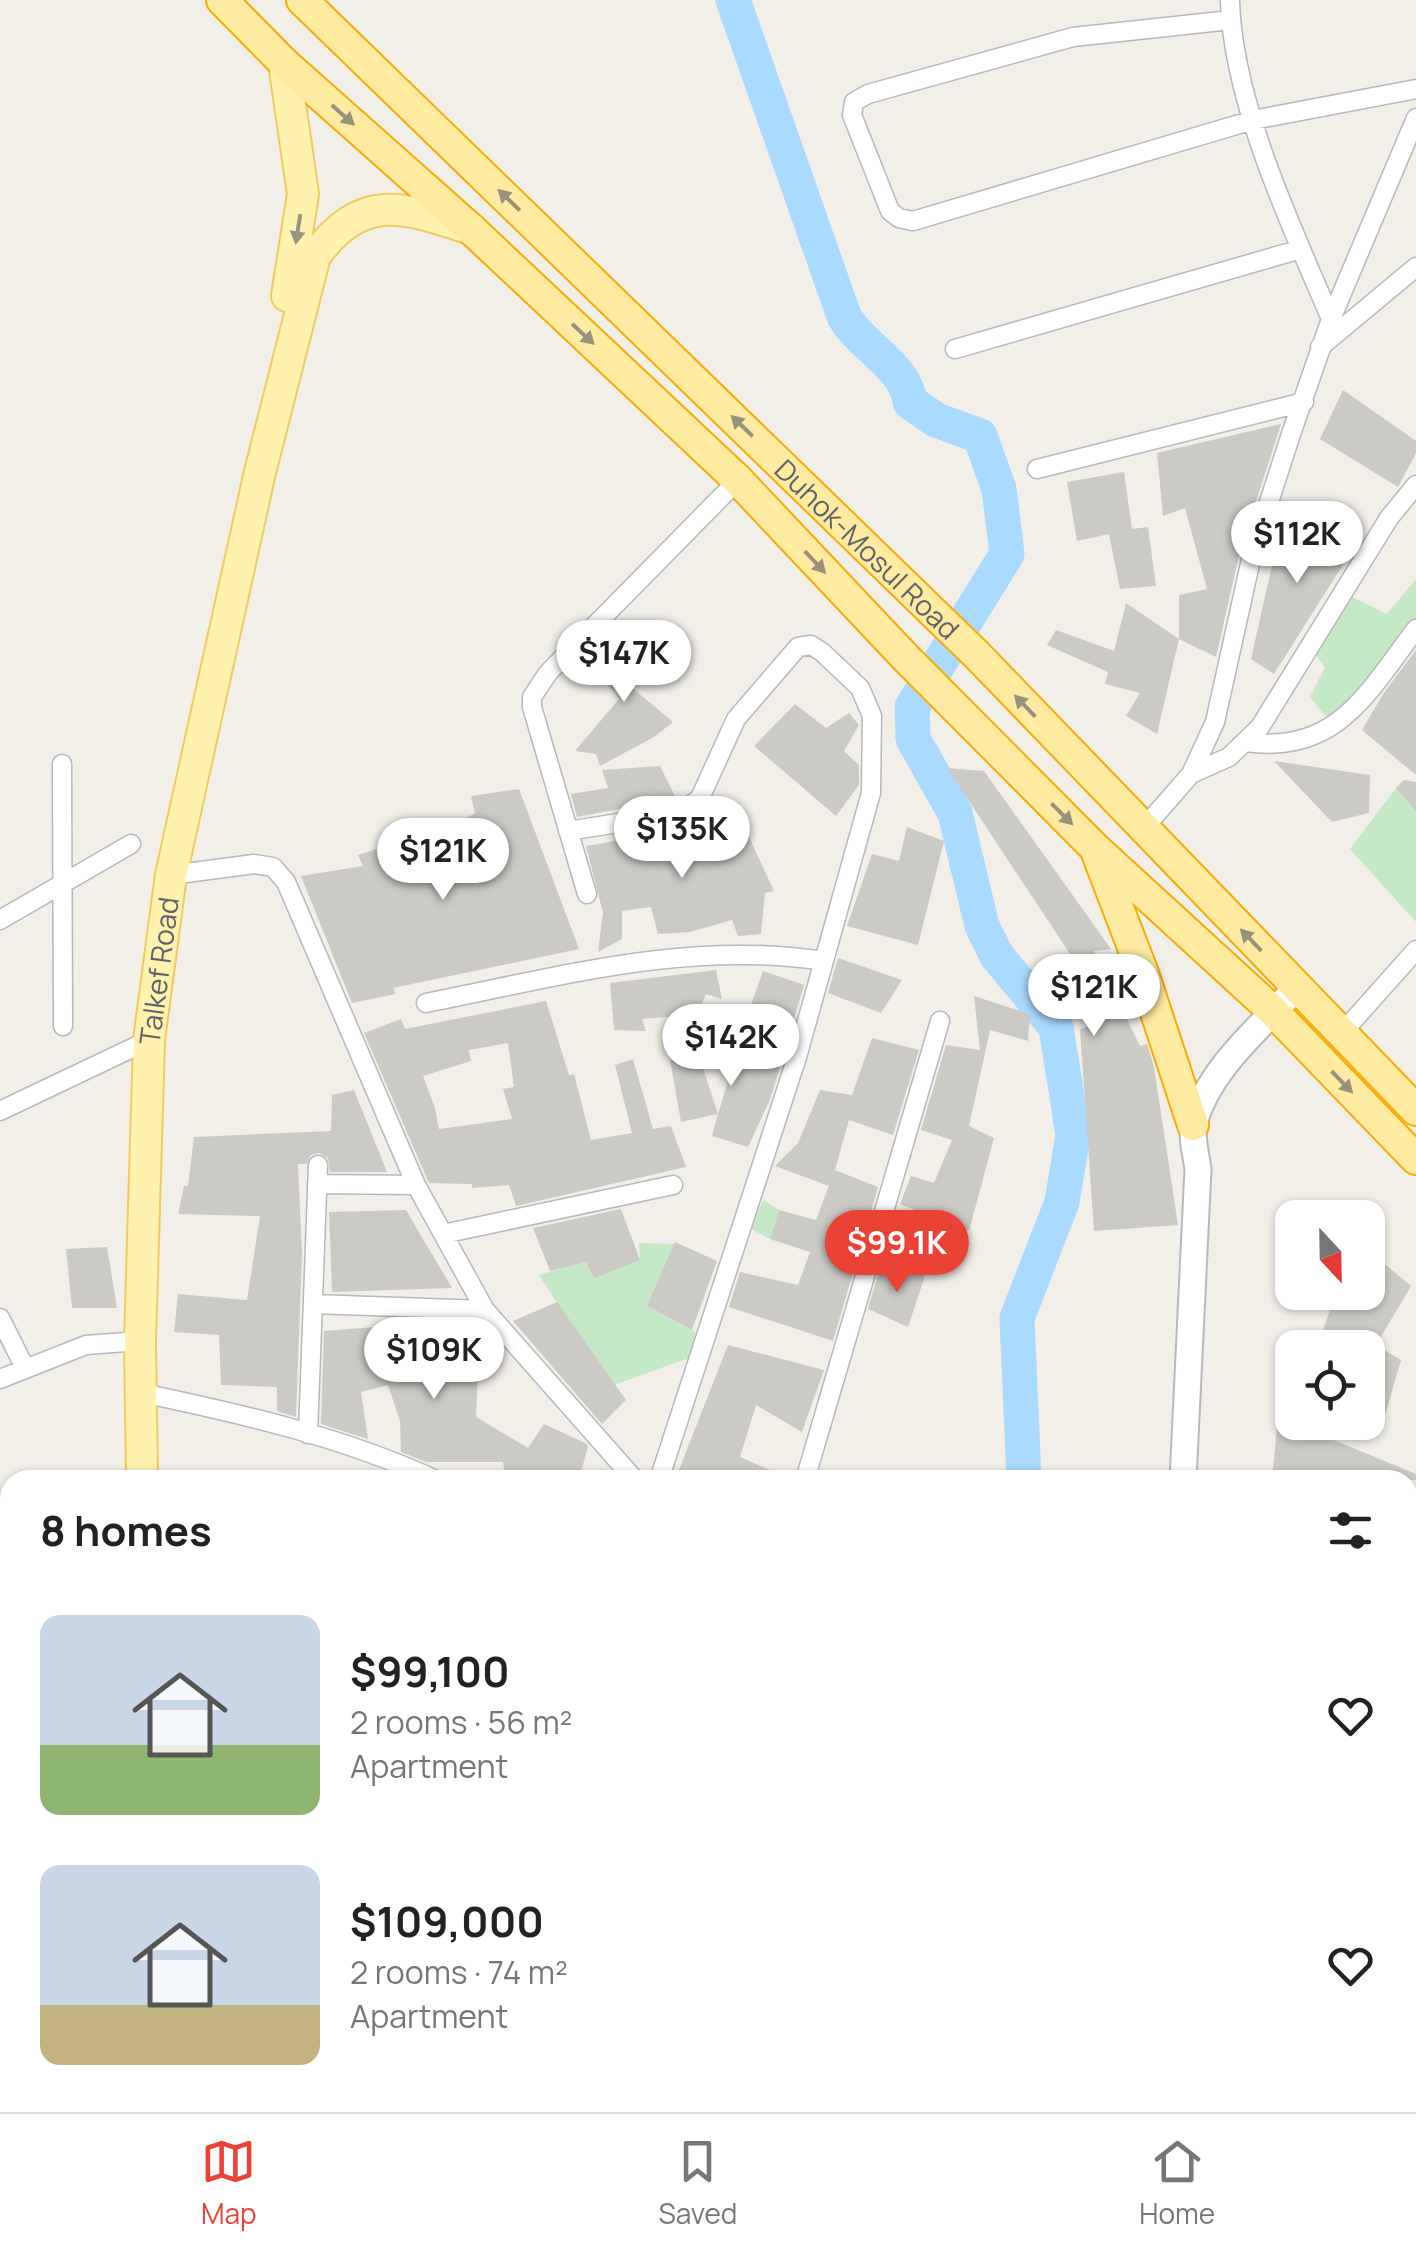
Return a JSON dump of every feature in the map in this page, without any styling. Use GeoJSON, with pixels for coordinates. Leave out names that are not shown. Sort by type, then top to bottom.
{"type":"FeatureCollection","features":[{"type":"Feature","properties":{"kind":"highway","name":"Duhok-Mosul Road"},"geometry":{"type":"LineString","coordinates":[[222,0],[284,63],[471,229],[738,480],[906,658],[1095,848],[1274,1012]]}},
{"type":"Feature","properties":{"kind":"highway","name":"Duhok-Mosul Road"},"geometry":{"type":"LineString","coordinates":[[302,0],[938,616],[1416,1110]]}},
{"type":"Feature","properties":{"kind":"highway"},"geometry":{"type":"LineString","coordinates":[[1095,848],[1143,972],[1193,1126]]}},
{"type":"Feature","properties":{"kind":"highway"},"geometry":{"type":"LineString","coordinates":[[1274,1012],[1416,1159]]}},
{"type":"Feature","properties":{"kind":"main road"},"geometry":{"type":"LineString","coordinates":[[260,472],[303,194],[284,63]]}},
{"type":"Feature","properties":{"kind":"main road"},"geometry":{"type":"LineString","coordinates":[[260,472],[315,256],[330,236],[358,216],[390,208],[471,229]]}},
{"type":"Feature","properties":{"kind":"main road","name":"Talkef Road"},"geometry":{"type":"LineString","coordinates":[[142,1470],[140,1342],[149,1040],[171,875],[260,472]]}},
{"type":"Feature","properties":{"kind":"main road"},"geometry":{"type":"LineString","coordinates":[[1183,1470],[1198,1169],[1193,1126],[1224,1068],[1297,987]]}},
{"type":"Feature","properties":{"kind":"street"},"geometry":{"type":"LineString","coordinates":[[1230,0],[1233,46],[1253,120],[1330,319]]}},
{"type":"Feature","properties":{"kind":"street"},"geometry":{"type":"LineString","coordinates":[[1231,20],[1073,37],[868,94],[854,102],[852,115],[890,210],[899,218],[913,221],[1253,120],[1416,89]]}},
{"type":"Feature","properties":{"kind":"street"},"geometry":{"type":"LineString","coordinates":[[1143,829],[1190,774],[1215,722],[1252,555],[1291,434],[1330,319],[1416,118]]}},
{"type":"Feature","properties":{"kind":"street"},"geometry":{"type":"LineString","coordinates":[[955,349],[1301,249]]}},
{"type":"Feature","properties":{"kind":"street"},"geometry":{"type":"LineString","coordinates":[[1320,347],[1416,267]]}},
{"type":"Feature","properties":{"kind":"street"},"geometry":{"type":"LineString","coordinates":[[1037,469],[1304,402]]}},
{"type":"Feature","properties":{"kind":"street"},"geometry":{"type":"LineString","coordinates":[[587,894],[532,697],[548,673],[738,480]]}},
{"type":"Feature","properties":{"kind":"street"},"geometry":{"type":"LineString","coordinates":[[1190,774],[1221,762],[1246,742],[1274,709],[1389,518],[1416,485]]}},
{"type":"Feature","properties":{"kind":"street"},"geometry":{"type":"LineString","coordinates":[[1246,742],[1287,744],[1328,730],[1360,701],[1416,629]]}},
{"type":"Feature","properties":{"kind":"street"},"geometry":{"type":"LineString","coordinates":[[568,831],[682,813],[692,807],[700,798],[736,720],[798,647],[811,645],[860,688],[872,716],[871,793],[797,1057],[662,1470]]}},
{"type":"Feature","properties":{"kind":"street"},"geometry":{"type":"LineString","coordinates":[[62,764],[64,1026]]}},
{"type":"Feature","properties":{"kind":"street"},"geometry":{"type":"LineString","coordinates":[[0,920],[131,844]]}},
{"type":"Feature","properties":{"kind":"street"},"geometry":{"type":"LineString","coordinates":[[171,875],[254,864],[273,867],[286,882],[416,1186],[485,1310],[626,1470]]}},
{"type":"Feature","properties":{"kind":"street"},"geometry":{"type":"LineString","coordinates":[[1342,1033],[1416,950]]}},
{"type":"Feature","properties":{"kind":"street"},"geometry":{"type":"LineString","coordinates":[[426,1003],[689,954],[774,953],[823,961]]}},
{"type":"Feature","properties":{"kind":"street"},"geometry":{"type":"LineString","coordinates":[[808,1470],[940,1021]]}},
{"type":"Feature","properties":{"kind":"street"},"geometry":{"type":"LineString","coordinates":[[0,1111],[149,1040]]}},
{"type":"Feature","properties":{"kind":"street"},"geometry":{"type":"LineString","coordinates":[[308,1434],[318,1174],[416,1186]]}},
{"type":"Feature","properties":{"kind":"street"},"geometry":{"type":"LineString","coordinates":[[443,1234],[673,1185]]}},
{"type":"Feature","properties":{"kind":"street"},"geometry":{"type":"LineString","coordinates":[[312,1304],[485,1310]]}},
{"type":"Feature","properties":{"kind":"street"},"geometry":{"type":"LineString","coordinates":[[0,1318],[25,1368]]}},
{"type":"Feature","properties":{"kind":"street"},"geometry":{"type":"LineString","coordinates":[[0,1379],[86,1345],[140,1342]]}},
{"type":"Feature","properties":{"kind":"street"},"geometry":{"type":"LineString","coordinates":[[142,1393],[277,1422],[415,1470]]}},
{"type":"Feature","properties":{"kind":"green space"},"geometry":{"type":"Polygon","coordinates":[[[1416,579],[1416,634],[1332,724],[1310,697],[1325,667],[1314,653],[1352,597],[1387,614],[1416,579]]]}},
{"type":"Feature","properties":{"kind":"green space"},"geometry":{"type":"Polygon","coordinates":[[[1396,788],[1416,811],[1416,922],[1350,849],[1396,788]]]}},
{"type":"Feature","properties":{"kind":"green space"},"geometry":{"type":"Polygon","coordinates":[[[763,1200],[779,1210],[770,1239],[751,1229],[763,1200]]]}},
{"type":"Feature","properties":{"kind":"green space"},"geometry":{"type":"Polygon","coordinates":[[[639,1243],[677,1244],[650,1308],[695,1332],[700,1354],[611,1386],[539,1275],[586,1261],[595,1277],[640,1260],[639,1243]]]}},
{"type":"Feature","properties":{"kind":"building"},"geometry":{"type":"Polygon","coordinates":[[[1343,390],[1416,441],[1416,453],[1398,487],[1320,439],[1343,390]]]}},
{"type":"Feature","properties":{"kind":"building"},"geometry":{"type":"Polygon","coordinates":[[[1281,424],[1240,551],[1216,657],[1179,639],[1179,595],[1207,589],[1185,508],[1163,516],[1157,453],[1281,424]]]}},
{"type":"Feature","properties":{"kind":"building"},"geometry":{"type":"Polygon","coordinates":[[[1124,472],[1132,529],[1148,527],[1156,586],[1120,589],[1109,534],[1077,541],[1067,482],[1124,472]]]}},
{"type":"Feature","properties":{"kind":"building"},"geometry":{"type":"Polygon","coordinates":[[[1283,516],[1358,541],[1274,674],[1251,659],[1283,516]]]}},
{"type":"Feature","properties":{"kind":"building"},"geometry":{"type":"Polygon","coordinates":[[[1126,603],[1179,639],[1157,734],[1126,716],[1140,693],[1105,684],[1108,672],[1047,645],[1056,630],[1114,651],[1126,603]]]}},
{"type":"Feature","properties":{"kind":"building"},"geometry":{"type":"Polygon","coordinates":[[[628,634],[657,664],[630,686],[673,722],[654,737],[600,766],[596,754],[575,751],[619,699],[593,665],[628,634]]]}},
{"type":"Feature","properties":{"kind":"building"},"geometry":{"type":"Polygon","coordinates":[[[1416,650],[1416,775],[1362,730],[1416,650]]]}},
{"type":"Feature","properties":{"kind":"building"},"geometry":{"type":"Polygon","coordinates":[[[795,704],[826,728],[849,713],[859,725],[844,751],[859,765],[859,785],[836,816],[754,746],[795,704]]]}},
{"type":"Feature","properties":{"kind":"building"},"geometry":{"type":"Polygon","coordinates":[[[1274,761],[1370,775],[1369,813],[1332,822],[1274,761]]]}},
{"type":"Feature","properties":{"kind":"building"},"geometry":{"type":"Polygon","coordinates":[[[660,766],[676,798],[577,817],[571,794],[608,788],[602,770],[660,766]]]}},
{"type":"Feature","properties":{"kind":"building"},"geometry":{"type":"Polygon","coordinates":[[[947,768],[984,771],[1111,949],[1094,951],[1140,1046],[1147,1044],[1154,1067],[1178,1225],[1094,1231],[1080,1029],[1089,1026],[1054,973],[1076,963],[947,768]]]}},
{"type":"Feature","properties":{"kind":"building"},"geometry":{"type":"Polygon","coordinates":[[[1404,780],[1416,782],[1416,811],[1396,788],[1404,780]]]}},
{"type":"Feature","properties":{"kind":"building"},"geometry":{"type":"Polygon","coordinates":[[[519,789],[579,949],[393,988],[396,994],[352,1003],[301,876],[363,866],[358,855],[446,831],[475,813],[471,796],[519,789]]]}},
{"type":"Feature","properties":{"kind":"building"},"geometry":{"type":"Polygon","coordinates":[[[741,820],[774,891],[765,893],[761,934],[738,936],[732,920],[690,932],[658,934],[651,907],[622,911],[622,939],[598,952],[603,913],[586,846],[741,820]]]}},
{"type":"Feature","properties":{"kind":"building"},"geometry":{"type":"Polygon","coordinates":[[[907,827],[944,841],[918,945],[847,926],[872,854],[899,861],[907,827]]]}},
{"type":"Feature","properties":{"kind":"building"},"geometry":{"type":"Polygon","coordinates":[[[838,958],[902,980],[881,1013],[828,993],[838,958]]]}},
{"type":"Feature","properties":{"kind":"building"},"geometry":{"type":"Polygon","coordinates":[[[716,970],[722,999],[706,994],[701,1006],[725,1018],[728,1032],[699,1032],[695,1015],[642,1019],[646,1031],[614,1030],[610,983],[716,970]]]}},
{"type":"Feature","properties":{"kind":"building"},"geometry":{"type":"Polygon","coordinates":[[[763,971],[804,985],[793,1022],[750,1008],[763,971]]]}},
{"type":"Feature","properties":{"kind":"building"},"geometry":{"type":"Polygon","coordinates":[[[974,996],[1030,1014],[1028,1041],[990,1030],[969,1126],[994,1138],[969,1231],[900,1204],[911,1176],[934,1183],[952,1140],[921,1130],[946,1045],[980,1050],[974,996]]]}},
{"type":"Feature","properties":{"kind":"building"},"geometry":{"type":"Polygon","coordinates":[[[546,1001],[569,1075],[574,1074],[591,1140],[632,1133],[615,1065],[633,1059],[653,1129],[671,1126],[686,1167],[516,1206],[509,1185],[472,1188],[472,1184],[429,1183],[364,1033],[401,1019],[405,1029],[546,1001]],[[508,1043],[469,1050],[471,1061],[423,1076],[439,1129],[512,1119],[503,1089],[514,1087],[508,1043]]]}},
{"type":"Feature","properties":{"kind":"building"},"geometry":{"type":"Polygon","coordinates":[[[744,1028],[786,1049],[769,1102],[748,1147],[712,1136],[744,1028]]]}},
{"type":"Feature","properties":{"kind":"building"},"geometry":{"type":"Polygon","coordinates":[[[872,1038],[919,1050],[893,1135],[849,1120],[835,1170],[878,1187],[833,1341],[729,1307],[740,1272],[798,1285],[810,1252],[770,1239],[779,1210],[816,1220],[829,1186],[775,1166],[798,1143],[820,1090],[852,1095],[872,1038]]]}},
{"type":"Feature","properties":{"kind":"building"},"geometry":{"type":"Polygon","coordinates":[[[698,1053],[718,1114],[681,1122],[670,1060],[698,1053]]]}},
{"type":"Feature","properties":{"kind":"building"},"geometry":{"type":"Polygon","coordinates":[[[354,1090],[387,1172],[330,1172],[328,1158],[319,1153],[311,1155],[306,1164],[298,1164],[302,1253],[296,1417],[277,1411],[277,1387],[221,1385],[219,1335],[174,1332],[178,1294],[247,1300],[260,1216],[178,1214],[184,1186],[188,1186],[194,1137],[331,1131],[332,1095],[354,1090]]]}},
{"type":"Feature","properties":{"kind":"building"},"geometry":{"type":"Polygon","coordinates":[[[621,1209],[640,1260],[594,1278],[586,1262],[550,1271],[533,1228],[621,1209]]]}},
{"type":"Feature","properties":{"kind":"building"},"geometry":{"type":"Polygon","coordinates":[[[406,1210],[452,1288],[332,1292],[329,1212],[406,1210]]]}},
{"type":"Feature","properties":{"kind":"building"},"geometry":{"type":"Polygon","coordinates":[[[675,1242],[717,1261],[692,1330],[647,1306],[675,1242]]]}},
{"type":"Feature","properties":{"kind":"building"},"geometry":{"type":"Polygon","coordinates":[[[107,1247],[117,1308],[72,1308],[66,1249],[107,1247]]]}},
{"type":"Feature","properties":{"kind":"building"},"geometry":{"type":"Polygon","coordinates":[[[1385,1264],[1411,1286],[1385,1330],[1323,1330],[1330,1310],[1385,1310],[1385,1264]]]}},
{"type":"Feature","properties":{"kind":"building"},"geometry":{"type":"Polygon","coordinates":[[[904,1265],[925,1276],[908,1327],[868,1309],[880,1268],[897,1277],[904,1265]]]}},
{"type":"Feature","properties":{"kind":"building"},"geometry":{"type":"Polygon","coordinates":[[[557,1302],[626,1400],[602,1424],[513,1321],[557,1302]]]}},
{"type":"Feature","properties":{"kind":"building"},"geometry":{"type":"Polygon","coordinates":[[[401,1325],[398,1341],[480,1333],[476,1417],[528,1448],[544,1424],[585,1443],[588,1446],[582,1470],[504,1470],[503,1462],[426,1462],[401,1452],[400,1421],[388,1385],[361,1392],[368,1439],[321,1424],[324,1331],[401,1325]]]}},
{"type":"Feature","properties":{"kind":"building"},"geometry":{"type":"Polygon","coordinates":[[[728,1345],[824,1370],[802,1432],[756,1405],[740,1457],[770,1470],[679,1470],[728,1345]]]}},
{"type":"Feature","properties":{"kind":"building"},"geometry":{"type":"Polygon","coordinates":[[[1385,1350],[1401,1360],[1385,1412],[1385,1350]]]}},
{"type":"Feature","properties":{"kind":"building"},"geometry":{"type":"Polygon","coordinates":[[[1276,1440],[1334,1440],[1406,1470],[1273,1470],[1276,1440]]]}},
{"type":"Feature","properties":{"kind":"waterway"},"geometry":{"type":"LineString","coordinates":[[733,0],[844,316],[892,367],[907,389],[910,402],[936,420],[980,436],[999,489],[1007,554],[912,707],[913,739],[955,813],[982,926],[997,956],[1056,1027],[1073,1135],[1062,1202],[1017,1318],[1024,1470]]}}]}
